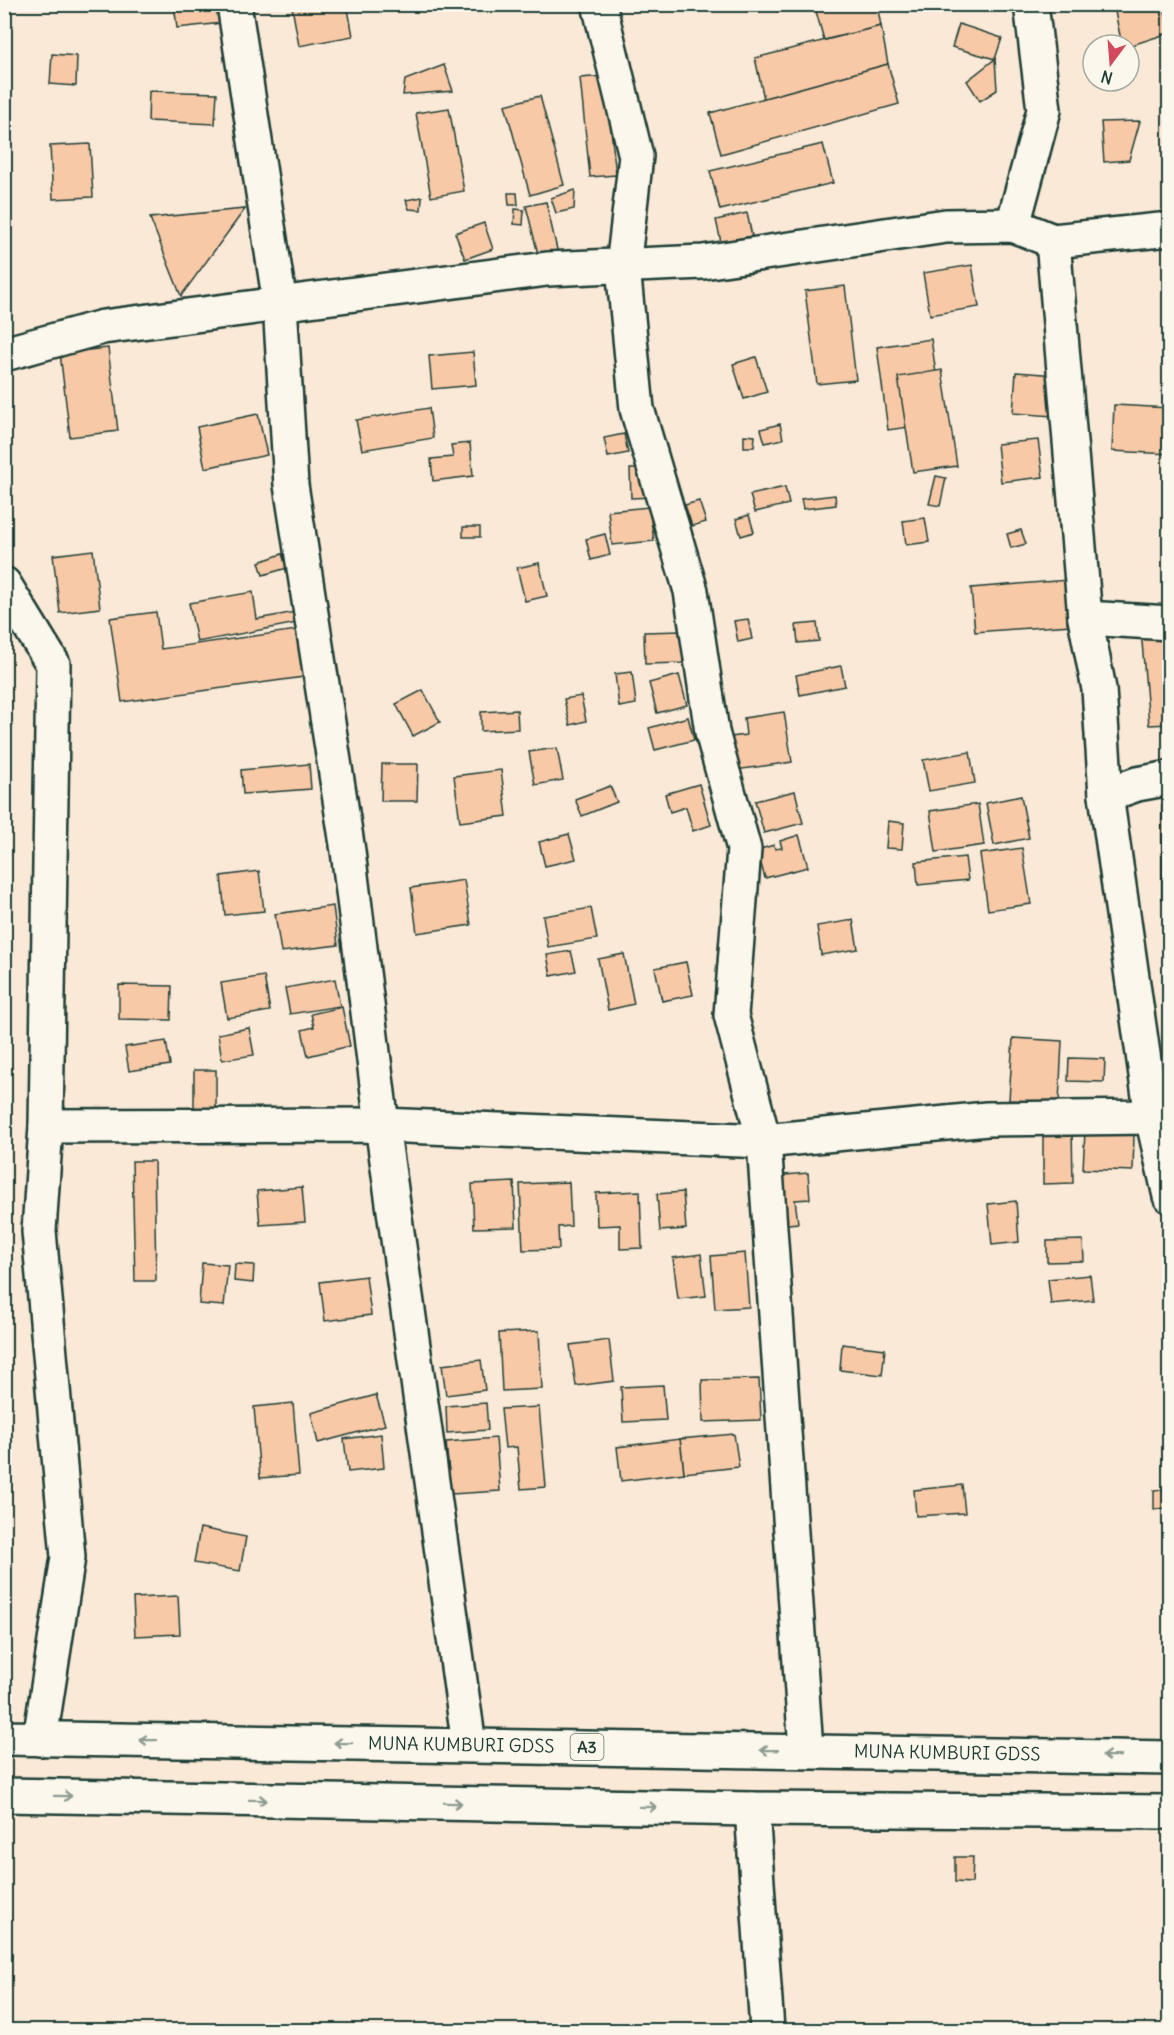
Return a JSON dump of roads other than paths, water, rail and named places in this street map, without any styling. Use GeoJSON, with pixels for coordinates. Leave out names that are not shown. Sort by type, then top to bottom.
{"type":"FeatureCollection","features":[{"type":"Feature","properties":{"kind":"main road"},"geometry":{"type":"LineString","coordinates":[[234,4],[280,304],[291,485],[348,851],[382,1125],[469,1745]]}},
{"type":"Feature","properties":{"kind":"main road"},"geometry":{"type":"LineString","coordinates":[[599,4],[636,156],[623,267],[637,409],[691,591],[712,732],[744,849],[731,1015],[764,1141],[806,1750]]}},
{"type":"Feature","properties":{"kind":"main road"},"geometry":{"type":"LineString","coordinates":[[1013,225],[1044,110],[1031,4]]}},
{"type":"Feature","properties":{"kind":"main road"},"geometry":{"type":"LineString","coordinates":[[4,354],[103,327],[547,269],[704,262],[946,226],[1013,225],[1053,241],[1170,229]]}},
{"type":"Feature","properties":{"kind":"main road"},"geometry":{"type":"LineString","coordinates":[[1053,241],[1085,618],[1099,689],[1106,795],[1152,1117],[1170,1196]]}},
{"type":"Feature","properties":{"kind":"main road"},"geometry":{"type":"LineString","coordinates":[[7,592],[53,664],[46,1126],[39,1231],[68,1557],[39,1739]]}},
{"type":"Feature","properties":{"kind":"main road"},"geometry":{"type":"LineString","coordinates":[[1085,618],[1170,623]]}},
{"type":"Feature","properties":{"kind":"main road"},"geometry":{"type":"LineString","coordinates":[[1106,795],[1137,784],[1170,778]]}},
{"type":"Feature","properties":{"kind":"main road"},"geometry":{"type":"LineString","coordinates":[[46,1126],[382,1125],[764,1141],[987,1119],[1152,1117]]}},
{"type":"Feature","properties":{"kind":"main road","name":"MUNA KUMBURI GDSS"},"geometry":{"type":"LineString","coordinates":[[4,1738],[1170,1758]]}},
{"type":"Feature","properties":{"kind":"main road"},"geometry":{"type":"LineString","coordinates":[[4,1795],[752,1809],[1170,1812]]}},
{"type":"Feature","properties":{"kind":"main road"},"geometry":{"type":"LineString","coordinates":[[752,1809],[767,2031]]}}]}
